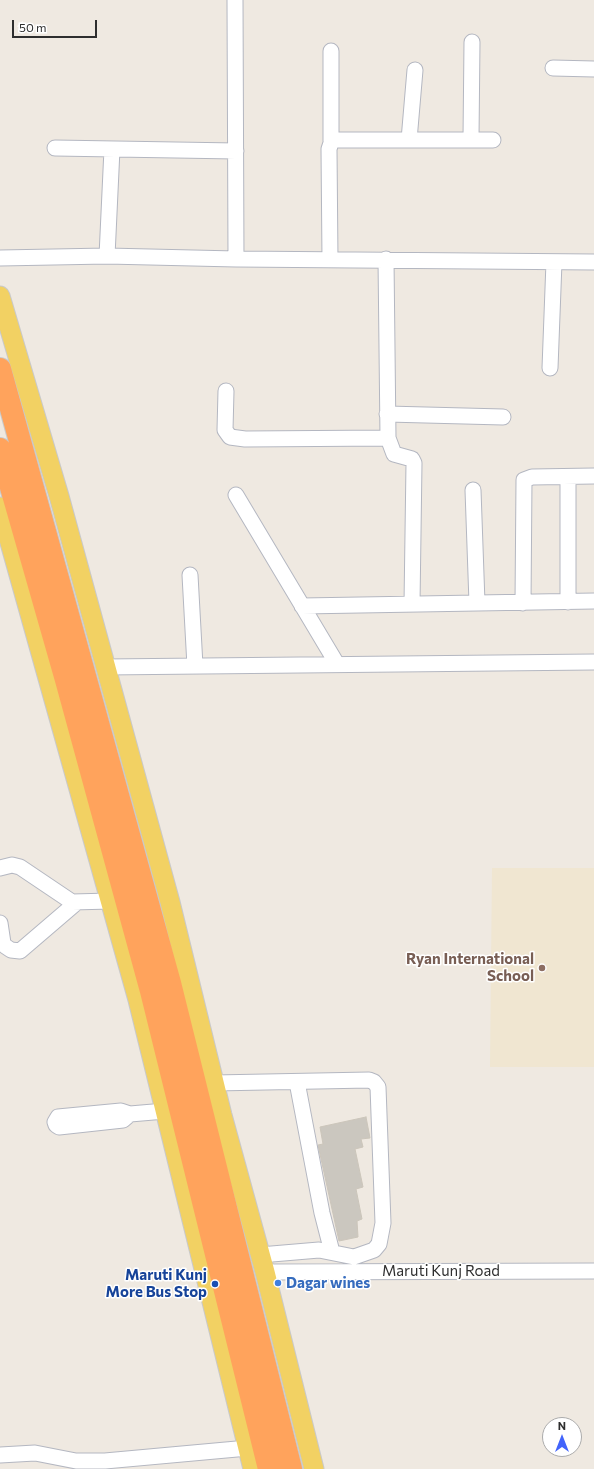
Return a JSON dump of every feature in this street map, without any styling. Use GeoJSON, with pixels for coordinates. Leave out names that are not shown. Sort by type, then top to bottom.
{"type":"FeatureCollection","features":[{"type":"Feature","properties":{"kind":"highway"},"geometry":{"type":"LineString","coordinates":[[0,368],[170,983],[291,1469]]}},
{"type":"Feature","properties":{"kind":"highway"},"geometry":{"type":"LineString","coordinates":[[0,449],[66,680],[151,991],[269,1469]]}},
{"type":"Feature","properties":{"kind":"main road"},"geometry":{"type":"LineString","coordinates":[[0,296],[59,496],[170,902],[214,1083],[262,1263],[314,1469]]}},
{"type":"Feature","properties":{"kind":"main road"},"geometry":{"type":"LineString","coordinates":[[0,507],[138,1000],[253,1469]]}},
{"type":"Feature","properties":{"kind":"street"},"geometry":{"type":"LineString","coordinates":[[235,0],[236,259]]}},
{"type":"Feature","properties":{"kind":"street"},"geometry":{"type":"LineString","coordinates":[[471,138],[472,42]]}},
{"type":"Feature","properties":{"kind":"street"},"geometry":{"type":"LineString","coordinates":[[330,260],[329,148],[331,141],[331,51]]}},
{"type":"Feature","properties":{"kind":"street"},"geometry":{"type":"LineString","coordinates":[[553,68],[594,69]]}},
{"type":"Feature","properties":{"kind":"street"},"geometry":{"type":"LineString","coordinates":[[409,140],[415,70]]}},
{"type":"Feature","properties":{"kind":"street"},"geometry":{"type":"LineString","coordinates":[[331,141],[471,138],[492,140]]}},
{"type":"Feature","properties":{"kind":"street"},"geometry":{"type":"LineString","coordinates":[[55,148],[236,151]]}},
{"type":"Feature","properties":{"kind":"street"},"geometry":{"type":"LineString","coordinates":[[107,256],[112,149]]}},
{"type":"Feature","properties":{"kind":"street"},"geometry":{"type":"LineString","coordinates":[[0,258],[107,256],[236,259],[386,259],[594,262]]}},
{"type":"Feature","properties":{"kind":"street"},"geometry":{"type":"LineString","coordinates":[[386,259],[388,438],[394,454],[412,459],[414,462],[412,604]]}},
{"type":"Feature","properties":{"kind":"street"},"geometry":{"type":"LineString","coordinates":[[550,368],[554,262]]}},
{"type":"Feature","properties":{"kind":"street"},"geometry":{"type":"LineString","coordinates":[[226,392],[225,430],[230,437],[388,438]]}},
{"type":"Feature","properties":{"kind":"street"},"geometry":{"type":"LineString","coordinates":[[387,414],[503,417]]}},
{"type":"Feature","properties":{"kind":"street"},"geometry":{"type":"LineString","coordinates":[[523,603],[524,480],[532,477],[594,476]]}},
{"type":"Feature","properties":{"kind":"street"},"geometry":{"type":"LineString","coordinates":[[568,477],[568,602]]}},
{"type":"Feature","properties":{"kind":"street"},"geometry":{"type":"LineString","coordinates":[[473,490],[477,603]]}},
{"type":"Feature","properties":{"kind":"street"},"geometry":{"type":"LineString","coordinates":[[236,495],[337,664]]}},
{"type":"Feature","properties":{"kind":"street"},"geometry":{"type":"LineString","coordinates":[[190,575],[195,666]]}},
{"type":"Feature","properties":{"kind":"street"},"geometry":{"type":"LineString","coordinates":[[302,606],[594,601]]}},
{"type":"Feature","properties":{"kind":"street"},"geometry":{"type":"LineString","coordinates":[[105,667],[594,662]]}},
{"type":"Feature","properties":{"kind":"street"},"geometry":{"type":"LineString","coordinates":[[0,868],[12,865],[20,867],[76,903],[111,901]]}},
{"type":"Feature","properties":{"kind":"street"},"geometry":{"type":"LineString","coordinates":[[0,923],[3,943],[5,946],[10,950],[20,951],[76,903]]}},
{"type":"Feature","properties":{"kind":"street"},"geometry":{"type":"LineString","coordinates":[[214,1083],[369,1080],[374,1082],[378,1087],[383,1223],[381,1239],[374,1250],[360,1256],[347,1256],[319,1250],[262,1263]]}},
{"type":"Feature","properties":{"kind":"street"},"geometry":{"type":"LineString","coordinates":[[297,1082],[322,1213],[332,1252]]}},
{"type":"Feature","properties":{"kind":"street"},"geometry":{"type":"LineString","coordinates":[[130,1114],[165,1111]]}},
{"type":"Feature","properties":{"kind":"street","name":"Maruti Kunj Road"},"geometry":{"type":"LineString","coordinates":[[262,1263],[594,1271]]}},
{"type":"Feature","properties":{"kind":"street"},"geometry":{"type":"LineString","coordinates":[[0,1455],[35,1453],[76,1461],[104,1461],[248,1448]]}},
{"type":"Feature","properties":{"kind":"shaded area","name":"Ryan International School"},"geometry":{"type":"Polygon","coordinates":[[[492,868],[594,868],[594,1067],[490,1067],[492,868]]]}},
{"type":"Feature","properties":{"kind":"building"},"geometry":{"type":"Polygon","coordinates":[[[366,1117],[370,1138],[361,1139],[363,1147],[355,1149],[363,1187],[356,1189],[362,1219],[357,1221],[358,1237],[339,1241],[318,1145],[323,1144],[320,1127],[366,1117]]]}},
{"type":"Feature","properties":{"kind":"place","name":"Ryan International School"},"geometry":{"type":"Point","coordinates":[542,968]}},
{"type":"Feature","properties":{"kind":"place","name":"Dagar wines"},"geometry":{"type":"Point","coordinates":[278,1283]}},
{"type":"Feature","properties":{"kind":"place","name":"Maruti Kunj More Bus Stop"},"geometry":{"type":"Point","coordinates":[215,1284]}}]}
